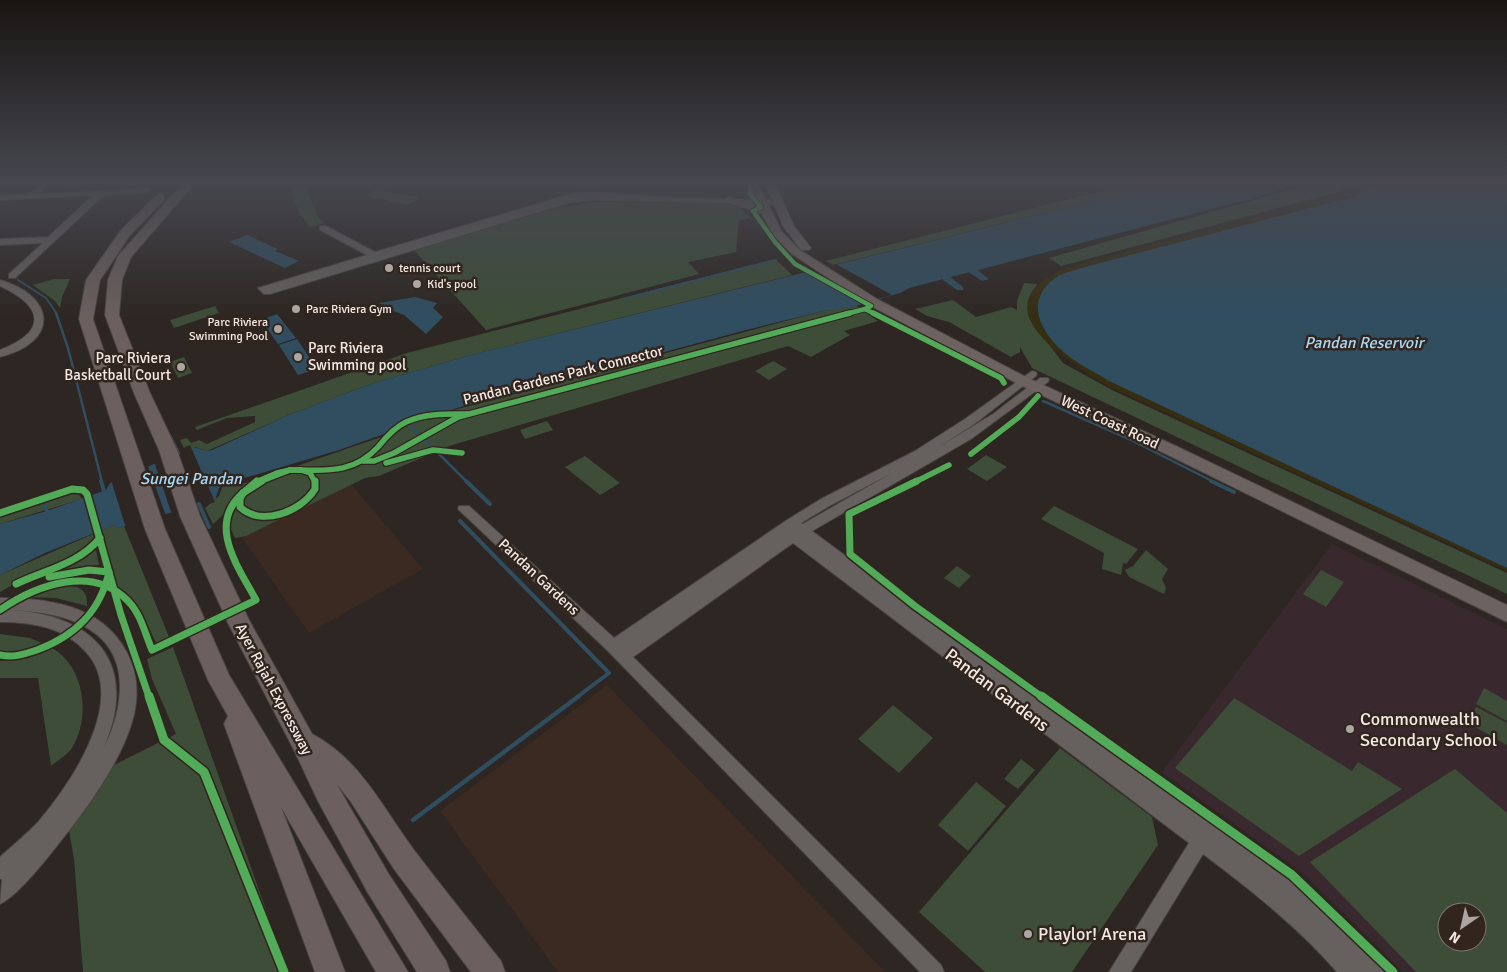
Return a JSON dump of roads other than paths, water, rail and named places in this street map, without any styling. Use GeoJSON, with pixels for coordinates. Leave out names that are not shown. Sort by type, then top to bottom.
{"type":"FeatureCollection","features":[{"type":"Feature","properties":{"kind":"highway"},"geometry":{"type":"LineString","coordinates":[[130,228],[93,280],[86,319],[155,529],[220,680],[316,940],[330,972]]}},
{"type":"Feature","properties":{"kind":"highway","name":"Ayer Rajah Expressway"},"geometry":{"type":"LineString","coordinates":[[149,228],[125,256],[114,280],[112,317],[142,393],[168,450],[190,516],[239,623],[303,742],[327,792],[378,883],[435,972]]}},
{"type":"Feature","properties":{"kind":"highway"},"geometry":{"type":"LineString","coordinates":[[220,680],[393,972]]}},
{"type":"Feature","properties":{"kind":"highway"},"geometry":{"type":"LineString","coordinates":[[303,742],[321,750],[352,784],[403,858],[490,972]]}},
{"type":"Feature","properties":{"kind":"main road","name":"West Coast Road"},"geometry":{"type":"LineString","coordinates":[[775,228],[778,234],[796,252],[879,300],[1171,450],[1507,614]]}},
{"type":"Feature","properties":{"kind":"main road","name":"West Coast Road"},"geometry":{"type":"LineString","coordinates":[[790,228],[798,241],[821,266]]}},
{"type":"Feature","properties":{"kind":"main road","name":"West Coast Road"},"geometry":{"type":"LineString","coordinates":[[1034,380],[1507,604]]}},
{"type":"Feature","properties":{"kind":"street"},"geometry":{"type":"LineString","coordinates":[[12,276],[62,228]]}},
{"type":"Feature","properties":{"kind":"street"},"geometry":{"type":"LineString","coordinates":[[323,228],[377,257]]}},
{"type":"Feature","properties":{"kind":"street"},"geometry":{"type":"LineString","coordinates":[[314,275],[474,228]]}},
{"type":"Feature","properties":{"kind":"street"},"geometry":{"type":"LineString","coordinates":[[0,242],[49,240]]}},
{"type":"Feature","properties":{"kind":"street"},"geometry":{"type":"LineString","coordinates":[[0,283],[28,298],[35,305],[39,320],[38,329],[34,335],[15,348],[0,354]]}},
{"type":"Feature","properties":{"kind":"street"},"geometry":{"type":"LineString","coordinates":[[618,652],[793,530],[824,517],[955,444],[998,416],[1034,380]]}},
{"type":"Feature","properties":{"kind":"street"},"geometry":{"type":"LineString","coordinates":[[618,652],[769,552],[826,502],[919,454],[1034,380]]}},
{"type":"Feature","properties":{"kind":"street","name":"Pandan Gardens"},"geometry":{"type":"LineString","coordinates":[[464,509],[618,652],[934,972]]}},
{"type":"Feature","properties":{"kind":"street"},"geometry":{"type":"LineString","coordinates":[[769,552],[790,546],[818,549],[816,530],[824,517]]}},
{"type":"Feature","properties":{"kind":"street","name":"Pandan Gardens"},"geometry":{"type":"LineString","coordinates":[[793,530],[1054,720],[1204,834],[1287,907],[1351,972]]}},
{"type":"Feature","properties":{"kind":"street"},"geometry":{"type":"LineString","coordinates":[[0,604],[43,607],[84,618],[105,631],[116,644],[124,656],[130,678],[124,717],[110,754],[94,784],[68,821],[44,849],[0,894]]}},
{"type":"Feature","properties":{"kind":"street"},"geometry":{"type":"LineString","coordinates":[[0,616],[37,619],[71,630],[90,643],[102,658],[111,688],[106,717],[92,757],[66,800],[44,828],[0,870]]}},
{"type":"Feature","properties":{"kind":"street"},"geometry":{"type":"LineString","coordinates":[[1119,972],[1204,834]]}},
{"type":"Feature","properties":{"kind":"street","name":"Pandan Gardens"},"geometry":{"type":"LineString","coordinates":[[1204,834],[1288,888],[1374,972]]}},
{"type":"Feature","properties":{"kind":"water","name":"Sungei Pandan"},"geometry":{"type":"Polygon","coordinates":[[[983,228],[1137,228],[909,288],[900,293],[852,307],[823,311],[746,330],[457,408],[339,450],[224,484],[219,488],[215,500],[118,528],[114,525],[45,553],[0,575],[0,524],[47,511],[106,490],[110,483],[193,447],[207,451],[212,450],[291,414],[374,383],[471,355],[983,228]]]}},
{"type":"Feature","properties":{"kind":"water","name":"Pandan Reservoir"},"geometry":{"type":"Polygon","coordinates":[[[1232,228],[1507,228],[1507,568],[1109,381],[1066,354],[1049,337],[1043,327],[1038,307],[1045,287],[1064,273],[1232,228]]]}},
{"type":"Feature","properties":{"kind":"water"},"geometry":{"type":"Polygon","coordinates":[[[247,235],[278,249],[275,251],[299,261],[285,268],[229,242],[247,235]]]}},
{"type":"Feature","properties":{"kind":"water"},"geometry":{"type":"Polygon","coordinates":[[[415,297],[437,303],[433,308],[443,317],[426,334],[404,315],[379,303],[415,297]]]}},
{"type":"Feature","properties":{"kind":"water","name":"Parc Riviera Swimming Pool"},"geometry":{"type":"Polygon","coordinates":[[[277,314],[296,338],[278,344],[261,320],[277,314]]]}},
{"type":"Feature","properties":{"kind":"water","name":"Parc Riviera Swimming pool"},"geometry":{"type":"Polygon","coordinates":[[[297,339],[317,369],[298,375],[279,345],[297,339]]]}},
{"type":"Feature","properties":{"kind":"waterway"},"geometry":{"type":"LineString","coordinates":[[626,298],[776,260]]}},
{"type":"Feature","properties":{"kind":"waterway"},"geometry":{"type":"LineString","coordinates":[[973,271],[985,279]]}},
{"type":"Feature","properties":{"kind":"waterway"},"geometry":{"type":"LineString","coordinates":[[946,278],[960,288]]}},
{"type":"Feature","properties":{"kind":"waterway"},"geometry":{"type":"LineString","coordinates":[[18,280],[46,298],[57,314]]}},
{"type":"Feature","properties":{"kind":"waterway"},"geometry":{"type":"LineString","coordinates":[[870,309],[878,313]]}},
{"type":"Feature","properties":{"kind":"waterway"},"geometry":{"type":"LineString","coordinates":[[56,313],[68,348],[102,482]]}},
{"type":"Feature","properties":{"kind":"waterway"},"geometry":{"type":"LineString","coordinates":[[878,313],[899,324]]}},
{"type":"Feature","properties":{"kind":"waterway"},"geometry":{"type":"LineString","coordinates":[[949,348],[996,372]]}},
{"type":"Feature","properties":{"kind":"waterway"},"geometry":{"type":"LineString","coordinates":[[1043,401],[1129,439],[1214,482]]}},
{"type":"Feature","properties":{"kind":"waterway"},"geometry":{"type":"LineString","coordinates":[[409,424],[430,445]]}},
{"type":"Feature","properties":{"kind":"waterway"},"geometry":{"type":"LineString","coordinates":[[170,435],[179,453]]}},
{"type":"Feature","properties":{"kind":"waterway"},"geometry":{"type":"LineString","coordinates":[[437,452],[466,481]]}},
{"type":"Feature","properties":{"kind":"waterway"},"geometry":{"type":"LineString","coordinates":[[101,481],[104,491]]}},
{"type":"Feature","properties":{"kind":"waterway"},"geometry":{"type":"LineString","coordinates":[[466,481],[490,504]]}},
{"type":"Feature","properties":{"kind":"waterway"},"geometry":{"type":"LineString","coordinates":[[1211,481],[1234,492]]}},
{"type":"Feature","properties":{"kind":"waterway"},"geometry":{"type":"LineString","coordinates":[[45,504],[47,511]]}},
{"type":"Feature","properties":{"kind":"waterway"},"geometry":{"type":"LineString","coordinates":[[199,504],[209,527]]}},
{"type":"Feature","properties":{"kind":"waterway"},"geometry":{"type":"LineString","coordinates":[[460,521],[609,673],[577,697]]}},
{"type":"Feature","properties":{"kind":"waterway"},"geometry":{"type":"LineString","coordinates":[[413,820],[579,696]]}},
{"type":"Feature","properties":{"kind":"place","name":"tennis court"},"geometry":{"type":"Point","coordinates":[389,268]}},
{"type":"Feature","properties":{"kind":"place","name":"Kid's pool"},"geometry":{"type":"Point","coordinates":[417,284]}},
{"type":"Feature","properties":{"kind":"place","name":"Parc Riviera Gym"},"geometry":{"type":"Point","coordinates":[296,309]}},
{"type":"Feature","properties":{"kind":"place","name":"Parc Riviera Swimming Pool"},"geometry":{"type":"Point","coordinates":[278,329]}},
{"type":"Feature","properties":{"kind":"place","name":"Parc Riviera Swimming pool"},"geometry":{"type":"Point","coordinates":[298,357]}},
{"type":"Feature","properties":{"kind":"place","name":"Parc Riviera Basketball Court"},"geometry":{"type":"Point","coordinates":[181,367]}},
{"type":"Feature","properties":{"kind":"place","name":"Commonwealth Secondary School"},"geometry":{"type":"Point","coordinates":[1350,729]}},
{"type":"Feature","properties":{"kind":"place","name":"Playlor! Arena"},"geometry":{"type":"Point","coordinates":[1028,934]}}]}
